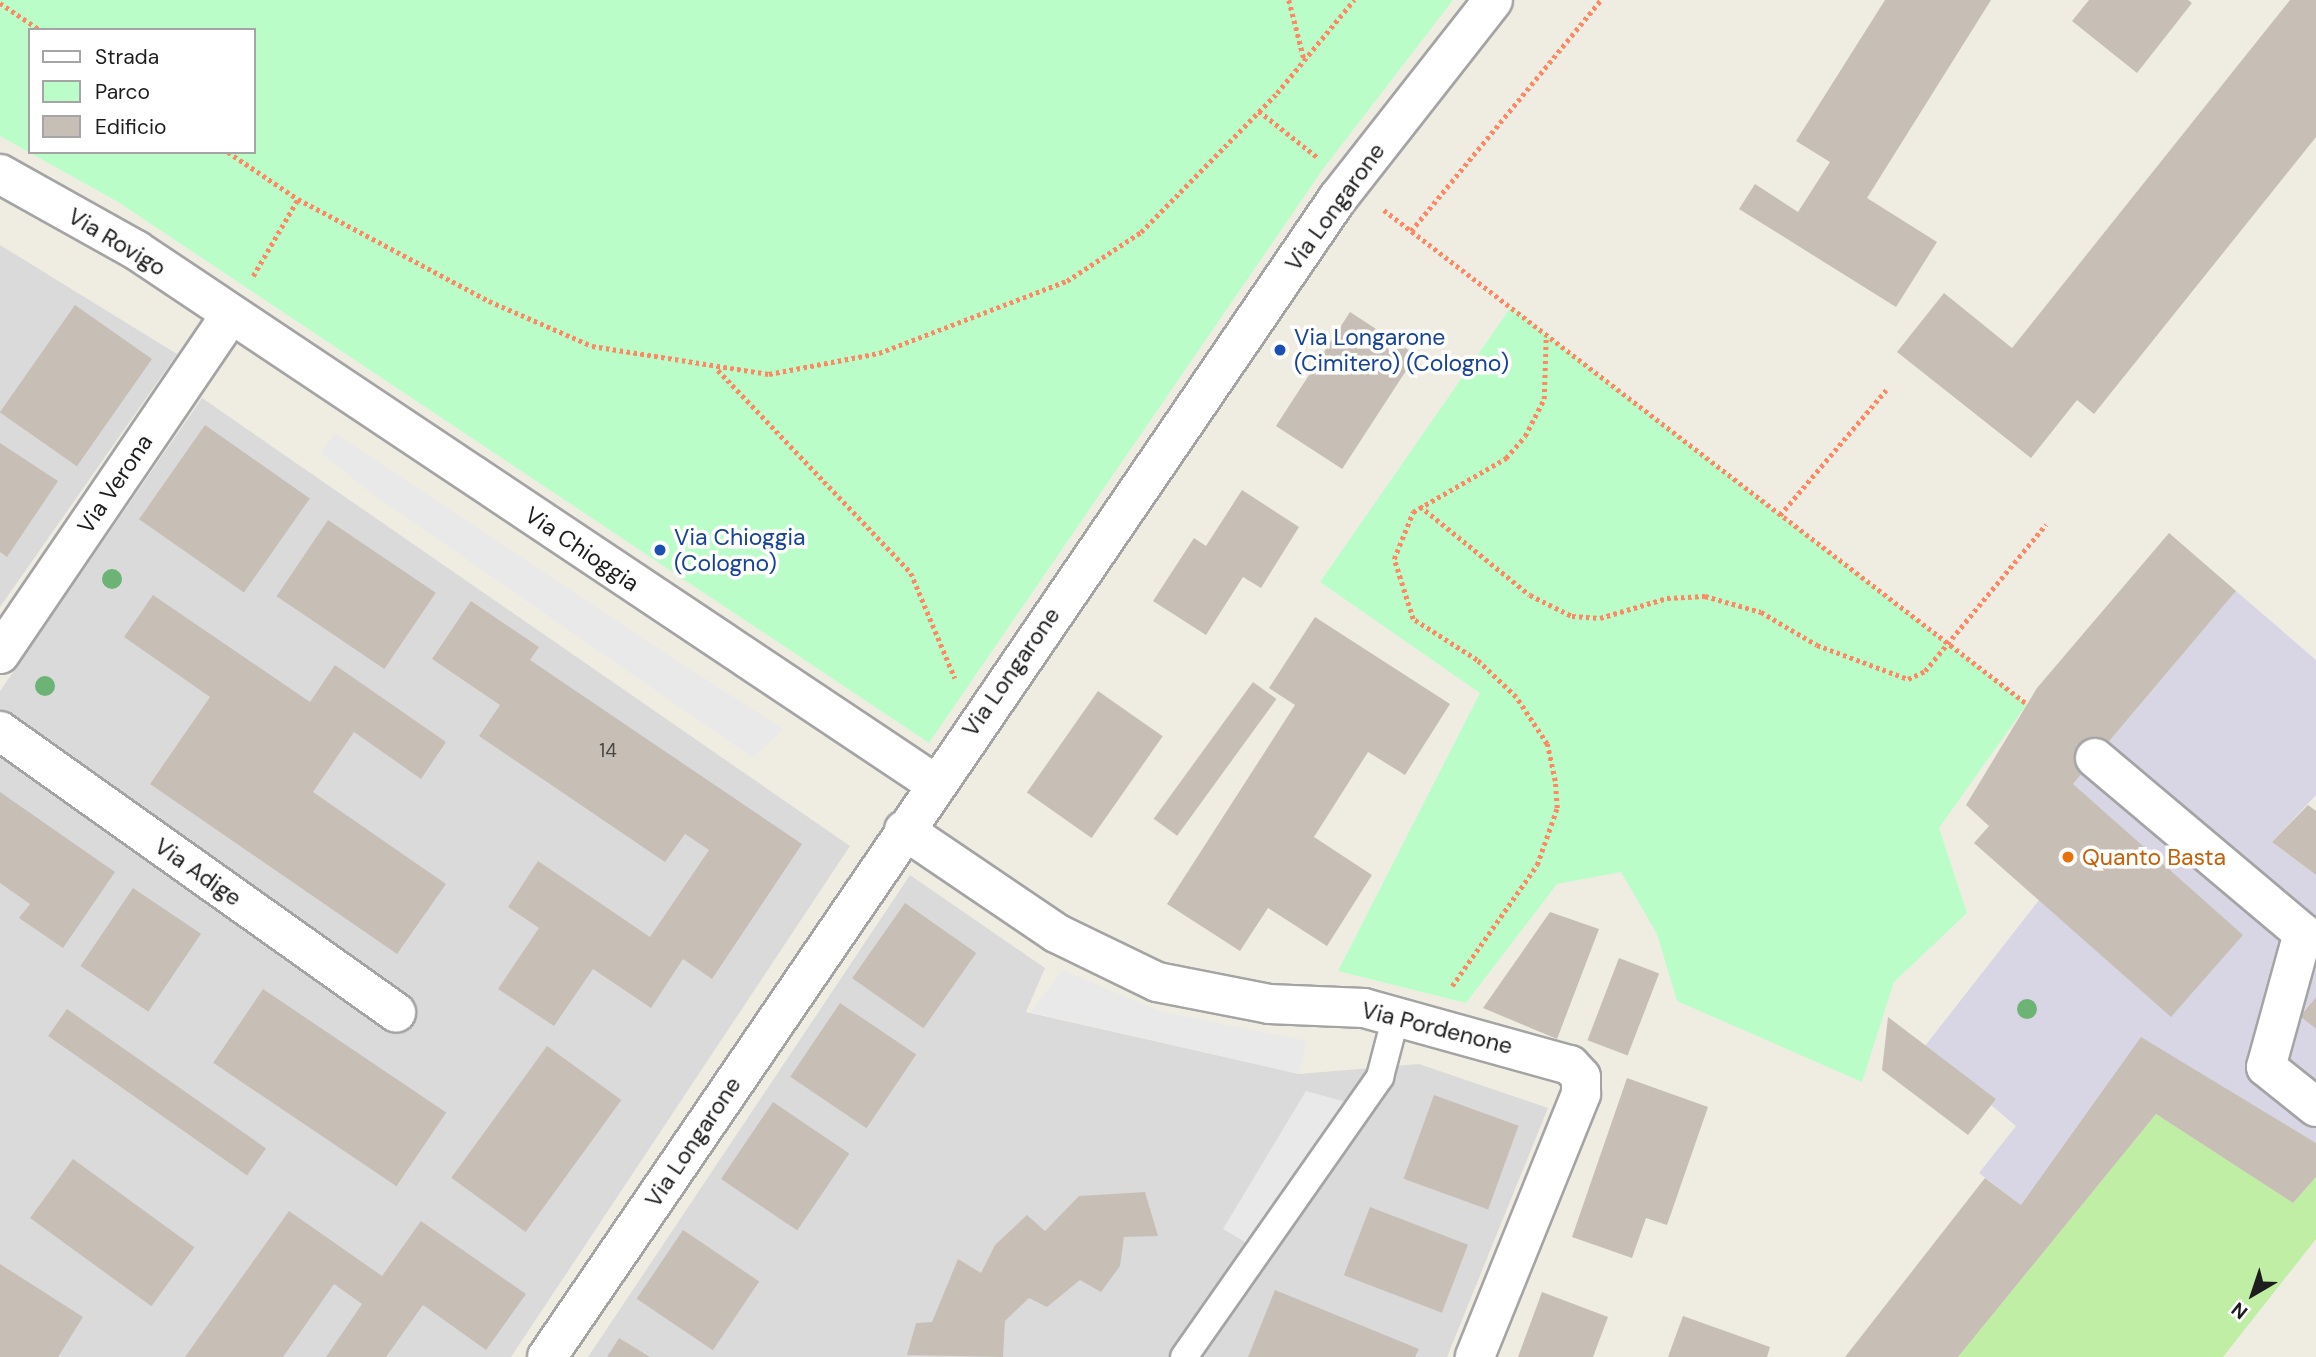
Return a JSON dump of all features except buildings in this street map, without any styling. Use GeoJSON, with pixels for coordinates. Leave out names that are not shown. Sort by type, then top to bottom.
{"type":"FeatureCollection","features":[{"type":"Feature","properties":{"kind":"street","name":"Via Longarone"},"geometry":{"type":"LineString","coordinates":[[547,1357],[974,724],[1350,183],[1493,0]]}},
{"type":"Feature","properties":{"kind":"street","name":"Via Rovigo"},"geometry":{"type":"LineString","coordinates":[[0,174],[136,250],[230,315]]}},
{"type":"Feature","properties":{"kind":"street","name":"Via Verona"},"geometry":{"type":"LineString","coordinates":[[0,654],[230,315]]}},
{"type":"Feature","properties":{"kind":"street","name":"Via Chioggia"},"geometry":{"type":"LineString","coordinates":[[230,315],[934,783]]}},
{"type":"Feature","properties":{"kind":"street","name":"Via Adige"},"geometry":{"type":"LineString","coordinates":[[0,731],[396,1012]]}},
{"type":"Feature","properties":{"kind":"street"},"geometry":{"type":"LineString","coordinates":[[2095,758],[2303,933],[2266,1067],[2316,1107]]}},
{"type":"Feature","properties":{"kind":"street","name":"Via Pordenone"},"geometry":{"type":"LineString","coordinates":[[904,830],[1056,933],[1157,982],[1269,1004],[1364,1007],[1556,1058],[1581,1077],[1576,1109],[1475,1357]]}},
{"type":"Feature","properties":{"kind":"lane"},"geometry":{"type":"LineString","coordinates":[[1184,1357],[1380,1077],[1411,1020]]}},
{"type":"Feature","properties":{"kind":"path"},"geometry":{"type":"LineString","coordinates":[[1289,0],[1304,60]]}},
{"type":"Feature","properties":{"kind":"path"},"geometry":{"type":"LineString","coordinates":[[231,154],[299,199],[489,301],[592,346],[718,370],[769,374],[879,354],[1067,281],[1141,232],[1259,111],[1354,0]]}},
{"type":"Feature","properties":{"kind":"path"},"geometry":{"type":"LineString","coordinates":[[1411,231],[1601,0]]}},
{"type":"Feature","properties":{"kind":"path"},"geometry":{"type":"LineString","coordinates":[[0,3],[37,28]]}},
{"type":"Feature","properties":{"kind":"path"},"geometry":{"type":"LineString","coordinates":[[1259,111],[2027,704]]}},
{"type":"Feature","properties":{"kind":"path"},"geometry":{"type":"LineString","coordinates":[[230,315],[299,199]]}},
{"type":"Feature","properties":{"kind":"path"},"geometry":{"type":"LineString","coordinates":[[1411,1020],[1537,865],[1557,808],[1548,744],[1516,697],[1477,660],[1422,629],[1409,608],[1394,559],[1404,524],[1420,506],[1506,458],[1524,436],[1544,399],[1546,335]]}},
{"type":"Feature","properties":{"kind":"path"},"geometry":{"type":"LineString","coordinates":[[718,370],[911,573],[974,724]]}},
{"type":"Feature","properties":{"kind":"path"},"geometry":{"type":"LineString","coordinates":[[1780,515],[1886,390]]}},
{"type":"Feature","properties":{"kind":"path"},"geometry":{"type":"LineString","coordinates":[[1420,506],[1530,595],[1572,616],[1600,618],[1667,598],[1705,596],[1761,612],[1842,656],[1908,679],[1924,671],[2046,524]]}},
{"type":"Feature","properties":{"kind":"shaded area"},"geometry":{"type":"Polygon","coordinates":[[[0,245],[177,354],[0,607],[0,245]]]}},
{"type":"Feature","properties":{"kind":"shaded area"},"geometry":{"type":"Polygon","coordinates":[[[202,398],[850,846],[511,1357],[0,1357],[0,691],[202,398]]]}},
{"type":"Feature","properties":{"kind":"shaded area"},"geometry":{"type":"Polygon","coordinates":[[[335,433],[783,729],[753,758],[374,495],[321,453],[335,433]]]}},
{"type":"Feature","properties":{"kind":"shaded area"},"geometry":{"type":"Polygon","coordinates":[[[2236,591],[2316,660],[2316,795],[2272,842],[2316,875],[2316,997],[2300,1015],[2316,1029],[2316,1143],[2141,1038],[2021,1205],[1979,1173],[2016,1126],[1991,1105],[1996,1099],[1925,1046],[2039,900],[2073,784],[2236,591]]]}},
{"type":"Feature","properties":{"kind":"shaded area"},"geometry":{"type":"Polygon","coordinates":[[[910,875],[1045,968],[1026,1012],[1299,1074],[1419,1064],[1548,1108],[1447,1357],[588,1357],[910,875]]]}},
{"type":"Feature","properties":{"kind":"shaded area"},"geometry":{"type":"Polygon","coordinates":[[[1063,970],[1159,1011],[1307,1041],[1299,1074],[1030,1012],[1063,970]]]}},
{"type":"Feature","properties":{"kind":"shaded area"},"geometry":{"type":"Polygon","coordinates":[[[1306,1091],[1346,1102],[1338,1124],[1252,1246],[1223,1229],[1306,1091]]]}},
{"type":"Feature","properties":{"kind":"green space"},"geometry":{"type":"Polygon","coordinates":[[[0,0],[1453,0],[1323,169],[929,743],[118,202],[32,154],[256,154],[256,28],[28,28],[28,152],[0,136],[0,0]]]}},
{"type":"Feature","properties":{"kind":"green space"},"geometry":{"type":"Polygon","coordinates":[[[1511,307],[2027,704],[1939,828],[1967,913],[1894,982],[1862,1082],[1677,1001],[1657,934],[1621,872],[1557,884],[1466,1003],[1338,971],[1480,693],[1320,582],[1511,307]]]}},
{"type":"Feature","properties":{"kind":"green space"},"geometry":{"type":"Polygon","coordinates":[[[2156,1114],[2293,1203],[2316,1177],[2316,1239],[2223,1357],[1958,1357],[2156,1114]]]}},
{"type":"Feature","properties":{"kind":"place","name":"Via Longarone (Cimitero) (Cologno)"},"geometry":{"type":"Point","coordinates":[1280,350]}},
{"type":"Feature","properties":{"kind":"place","name":"Via Chioggia (Cologno)"},"geometry":{"type":"Point","coordinates":[660,550]}},
{"type":"Feature","properties":{"kind":"place","name":"Quanto Basta"},"geometry":{"type":"Point","coordinates":[2068,857]}}]}
